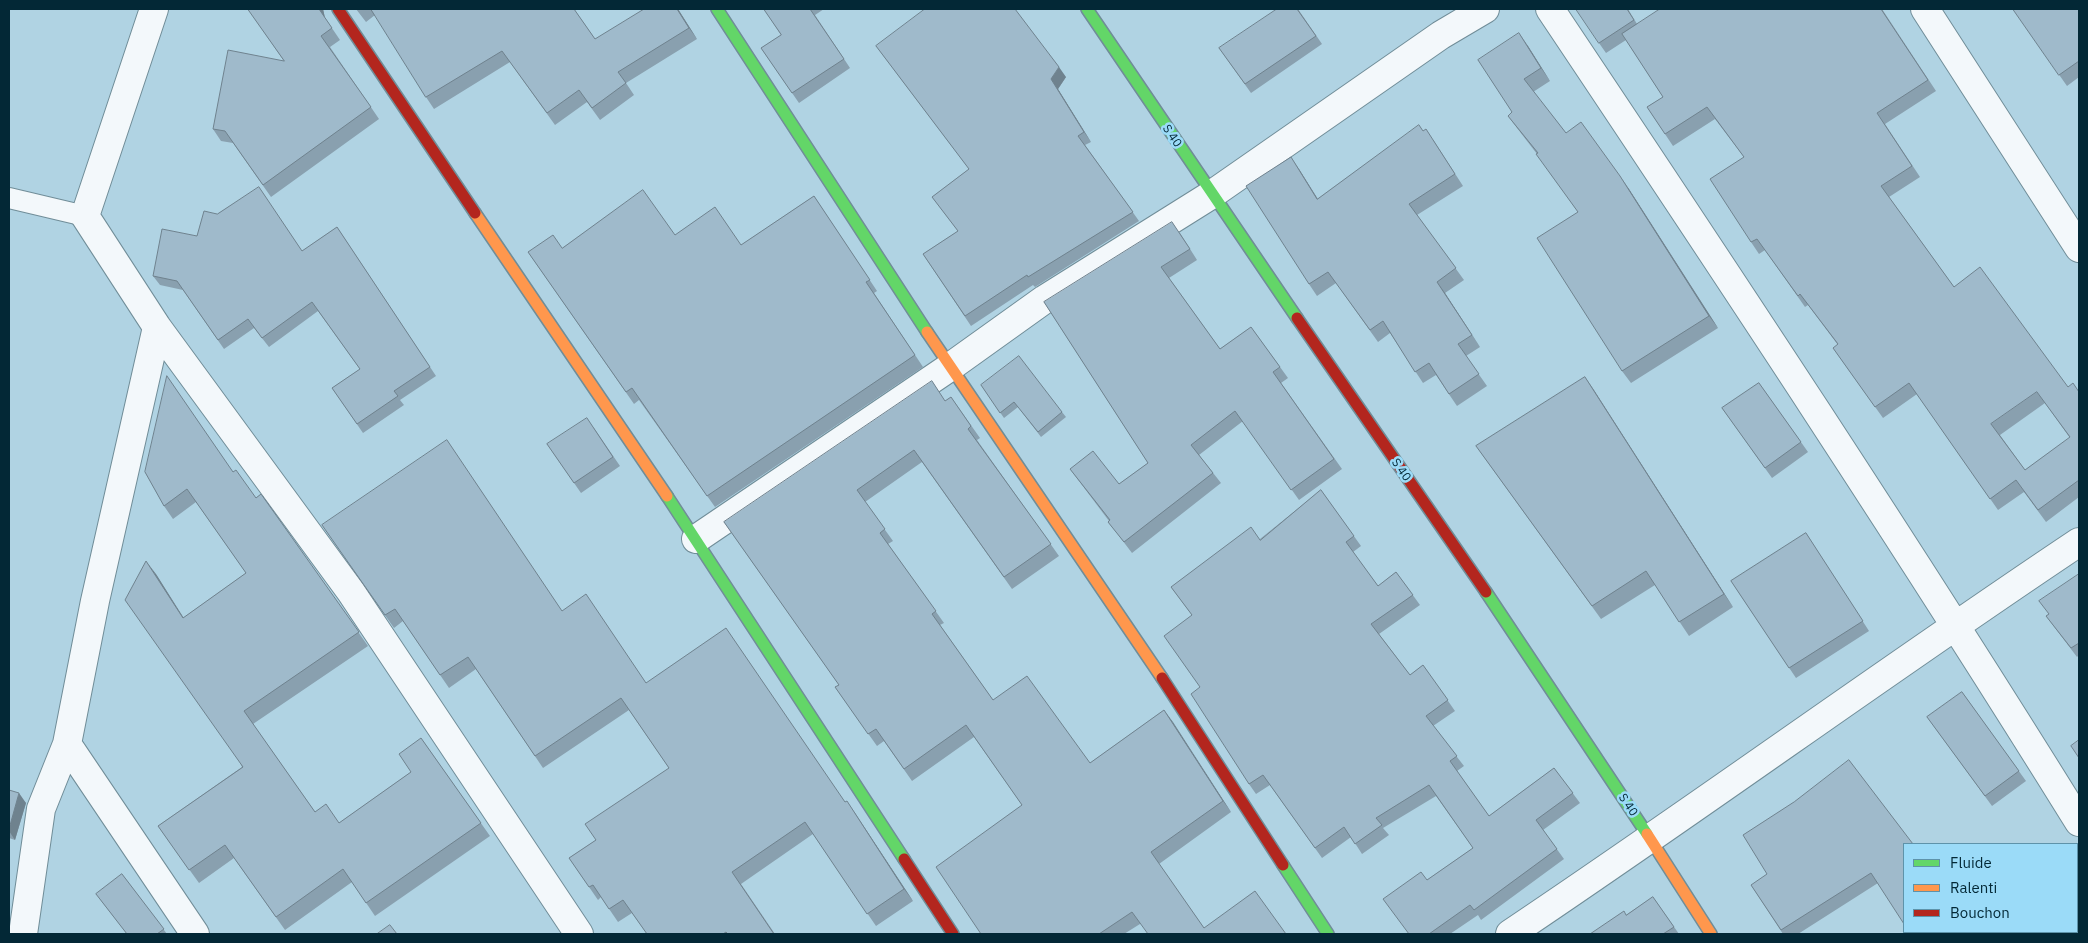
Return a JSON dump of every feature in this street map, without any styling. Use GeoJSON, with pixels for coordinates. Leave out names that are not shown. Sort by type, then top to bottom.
{"type":"FeatureCollection","features":[{"type":"Feature","properties":{"kind":"street"},"geometry":{"type":"LineString","coordinates":[[154,9],[84,216],[157,327],[351,592],[579,934]]}},
{"type":"Feature","properties":{"kind":"street"},"geometry":{"type":"LineString","coordinates":[[338,9],[696,539],[953,934]]}},
{"type":"Feature","properties":{"kind":"street"},"geometry":{"type":"LineString","coordinates":[[716,9],[950,367],[1170,689],[1328,934]]}},
{"type":"Feature","properties":{"kind":"street","name":"S 40"},"geometry":{"type":"LineString","coordinates":[[1087,9],[1210,195],[1430,512],[1651,839],[1711,934]]}},
{"type":"Feature","properties":{"kind":"street"},"geometry":{"type":"LineString","coordinates":[[696,539],[950,367],[1045,299],[1210,195],[1441,35],[1486,9]]}},
{"type":"Feature","properties":{"kind":"street"},"geometry":{"type":"LineString","coordinates":[[1550,9],[1741,295],[1956,624],[2079,822]]}},
{"type":"Feature","properties":{"kind":"street"},"geometry":{"type":"LineString","coordinates":[[1925,9],[2079,248]]}},
{"type":"Feature","properties":{"kind":"street"},"geometry":{"type":"LineString","coordinates":[[23,934],[41,809],[66,744],[103,562],[157,327]]}},
{"type":"Feature","properties":{"kind":"street"},"geometry":{"type":"LineString","coordinates":[[1510,934],[1651,839],[1956,624],[2079,542]]}},
{"type":"Feature","properties":{"kind":"street"},"geometry":{"type":"LineString","coordinates":[[66,744],[195,934]]}},
{"type":"Feature","properties":{"kind":"lane"},"geometry":{"type":"LineString","coordinates":[[9,198],[84,216]]}},
{"type":"Feature","properties":{"kind":"building"},"geometry":{"type":"Polygon","coordinates":[[[248,9],[319,9],[332,28],[321,36],[371,107],[263,185],[225,131],[213,129],[228,50],[284,61],[248,9]]]}},
{"type":"Feature","properties":{"kind":"building"},"geometry":{"type":"Polygon","coordinates":[[[371,9],[574,9],[595,39],[644,9],[677,9],[689,28],[618,72],[626,83],[592,108],[579,90],[547,113],[502,51],[426,97],[371,9]]]}},
{"type":"Feature","properties":{"kind":"building"},"geometry":{"type":"Polygon","coordinates":[[[764,9],[810,9],[844,59],[792,93],[761,48],[781,35],[764,9]]]}},
{"type":"Feature","properties":{"kind":"building"},"geometry":{"type":"Polygon","coordinates":[[[925,9],[1015,9],[1059,67],[1051,79],[1084,132],[1078,136],[1133,212],[1028,277],[1027,275],[965,316],[923,254],[958,231],[932,197],[969,169],[876,46],[925,9]]]}},
{"type":"Feature","properties":{"kind":"building"},"geometry":{"type":"Polygon","coordinates":[[[1277,9],[1297,9],[1316,36],[1245,84],[1219,48],[1277,9]]]}},
{"type":"Feature","properties":{"kind":"building"},"geometry":{"type":"Polygon","coordinates":[[[1576,9],[1627,9],[1634,20],[1599,43],[1576,9]]]}},
{"type":"Feature","properties":{"kind":"building"},"geometry":{"type":"Polygon","coordinates":[[[1660,9],[1881,9],[1928,80],[1877,113],[1912,166],[1881,186],[1954,287],[1980,267],[2068,387],[2073,383],[2079,392],[2079,480],[2038,510],[2016,480],[1990,499],[1909,383],[1875,407],[1833,348],[1838,344],[1800,294],[1798,296],[1757,239],[1751,242],[1710,179],[1744,157],[1707,107],[1665,134],[1647,107],[1663,97],[1622,34],[1660,9]],[[2037,392],[1991,424],[2025,470],[2070,437],[2037,392]]]}},
{"type":"Feature","properties":{"kind":"building"},"geometry":{"type":"Polygon","coordinates":[[[2013,9],[2079,9],[2079,61],[2059,75],[2013,9]]]}},
{"type":"Feature","properties":{"kind":"building"},"geometry":{"type":"Polygon","coordinates":[[[1519,33],[1541,68],[1524,79],[1566,133],[1581,122],[1620,176],[1709,316],[1622,371],[1537,238],[1578,212],[1536,154],[1538,153],[1508,116],[1512,112],[1478,60],[1519,33]]]}},
{"type":"Feature","properties":{"kind":"building"},"geometry":{"type":"Polygon","coordinates":[[[1419,125],[1423,131],[1426,129],[1455,174],[1409,204],[1456,268],[1437,282],[1472,335],[1458,344],[1479,374],[1449,394],[1429,363],[1415,372],[1383,321],[1370,330],[1328,272],[1309,284],[1246,186],[1291,157],[1317,199],[1419,125]]]}},
{"type":"Feature","properties":{"kind":"building"},"geometry":{"type":"Polygon","coordinates":[[[259,187],[302,251],[337,227],[430,367],[394,391],[398,396],[357,424],[332,388],[360,369],[312,302],[262,338],[248,319],[218,340],[177,281],[153,276],[162,229],[197,236],[204,211],[217,214],[259,187]]]}},
{"type":"Feature","properties":{"kind":"building"},"geometry":{"type":"Polygon","coordinates":[[[643,190],[675,235],[715,207],[741,245],[814,196],[870,280],[866,282],[915,355],[707,496],[632,388],[626,392],[528,252],[553,235],[562,248],[643,190]]]}},
{"type":"Feature","properties":{"kind":"building"},"geometry":{"type":"Polygon","coordinates":[[[1172,222],[1190,249],[1161,267],[1220,349],[1251,327],[1280,367],[1273,372],[1334,459],[1291,490],[1235,411],[1191,445],[1213,473],[1124,542],[1108,522],[1110,520],[1070,469],[1093,451],[1119,484],[1148,463],[1044,302],[1172,222]]]}},
{"type":"Feature","properties":{"kind":"building"},"geometry":{"type":"Polygon","coordinates":[[[1019,356],[1062,412],[1038,432],[1014,402],[1000,413],[981,385],[1019,356]]]}},
{"type":"Feature","properties":{"kind":"building"},"geometry":{"type":"Polygon","coordinates":[[[167,376],[233,472],[236,470],[256,498],[261,494],[359,632],[244,711],[315,812],[326,804],[339,823],[411,772],[399,754],[421,738],[481,823],[366,903],[343,869],[276,917],[225,845],[189,870],[158,826],[243,767],[125,600],[146,561],[183,618],[246,573],[187,489],[164,506],[145,472],[167,376]]]}},
{"type":"Feature","properties":{"kind":"building"},"geometry":{"type":"Polygon","coordinates":[[[1585,377],[1724,594],[1679,622],[1646,571],[1592,606],[1476,446],[1585,377]]]}},
{"type":"Feature","properties":{"kind":"building"},"geometry":{"type":"Polygon","coordinates":[[[932,381],[945,401],[951,397],[971,426],[968,429],[1051,544],[1004,577],[914,450],[857,490],[885,529],[880,533],[936,611],[932,614],[993,700],[1027,676],[1090,763],[1164,710],[1223,801],[1151,852],[1204,928],[1255,891],[1286,934],[1148,934],[1132,912],[1099,934],[981,934],[936,867],[1022,805],[966,725],[904,769],[876,729],[868,734],[835,687],[839,685],[724,522],[932,381]]]}},
{"type":"Feature","properties":{"kind":"building"},"geometry":{"type":"Polygon","coordinates":[[[1759,383],[1801,442],[1765,468],[1722,408],[1759,383]]]}},
{"type":"Feature","properties":{"kind":"building"},"geometry":{"type":"Polygon","coordinates":[[[587,418],[613,457],[574,483],[547,444],[587,418]]]}},
{"type":"Feature","properties":{"kind":"building"},"geometry":{"type":"Polygon","coordinates":[[[447,440],[562,611],[586,594],[646,683],[726,628],[845,802],[847,801],[904,889],[867,914],[805,822],[732,872],[774,934],[728,934],[726,932],[723,934],[647,934],[623,900],[609,909],[593,885],[589,887],[569,858],[596,840],[585,824],[669,768],[621,698],[535,756],[468,657],[440,675],[395,609],[385,615],[322,525],[447,440]]]}},
{"type":"Feature","properties":{"kind":"building"},"geometry":{"type":"Polygon","coordinates":[[[1321,490],[1354,536],[1346,542],[1378,586],[1396,572],[1413,595],[1371,624],[1410,675],[1423,665],[1448,700],[1426,716],[1457,756],[1450,761],[1489,816],[1554,768],[1573,793],[1536,820],[1557,849],[1474,910],[1470,905],[1429,934],[1409,934],[1383,899],[1421,872],[1427,880],[1473,848],[1429,785],[1376,818],[1382,825],[1355,844],[1344,827],[1315,848],[1263,775],[1249,784],[1191,694],[1200,687],[1164,636],[1192,615],[1171,587],[1251,527],[1260,540],[1321,490]]]}},
{"type":"Feature","properties":{"kind":"building"},"geometry":{"type":"Polygon","coordinates":[[[1806,533],[1863,621],[1789,668],[1731,581],[1806,533]]]}},
{"type":"Feature","properties":{"kind":"building"},"geometry":{"type":"Polygon","coordinates":[[[2079,574],[2079,643],[2071,648],[2046,616],[2049,614],[2039,601],[2079,574]]]}},
{"type":"Feature","properties":{"kind":"building"},"geometry":{"type":"Polygon","coordinates":[[[1962,692],[2019,771],[1985,796],[1927,717],[1962,692]]]}},
{"type":"Feature","properties":{"kind":"building"},"geometry":{"type":"Polygon","coordinates":[[[2079,740],[2079,758],[2071,746],[2079,740]]]}},
{"type":"Feature","properties":{"kind":"building"},"geometry":{"type":"Polygon","coordinates":[[[1849,760],[1912,843],[1903,843],[1903,922],[1871,873],[1781,930],[1751,885],[1767,874],[1743,835],[1794,802],[1849,760]]]}},
{"type":"Feature","properties":{"kind":"building"},"geometry":{"type":"Polygon","coordinates":[[[9,790],[19,793],[9,829],[9,790]]]}},
{"type":"Feature","properties":{"kind":"building"},"geometry":{"type":"Polygon","coordinates":[[[2078,872],[2079,873],[2079,934],[1909,934],[2078,933],[2078,872]]]}},
{"type":"Feature","properties":{"kind":"building"},"geometry":{"type":"Polygon","coordinates":[[[122,874],[164,929],[157,934],[127,934],[96,894],[122,874]]]}},
{"type":"Feature","properties":{"kind":"building"},"geometry":{"type":"Polygon","coordinates":[[[1653,897],[1674,927],[1663,934],[1590,934],[1624,911],[1626,915],[1653,897]]]}},
{"type":"Feature","properties":{"kind":"building"},"geometry":{"type":"Polygon","coordinates":[[[390,925],[397,934],[377,934],[390,925]]]}},
{"type":"Feature","properties":{"kind":"traffic: fast"},"geometry":{"type":"LineString","coordinates":[[717,9],[927,332]]}},
{"type":"Feature","properties":{"kind":"traffic: fast"},"geometry":{"type":"LineString","coordinates":[[1087,9],[1297,318]]}},
{"type":"Feature","properties":{"kind":"traffic: fast"},"geometry":{"type":"LineString","coordinates":[[667,496],[904,859]]}},
{"type":"Feature","properties":{"kind":"traffic: fast"},"geometry":{"type":"LineString","coordinates":[[1486,592],[1647,834]]}},
{"type":"Feature","properties":{"kind":"traffic: fast"},"geometry":{"type":"LineString","coordinates":[[1283,865],[1328,934]]}},
{"type":"Feature","properties":{"kind":"traffic: slow"},"geometry":{"type":"LineString","coordinates":[[475,213],[667,496]]}},
{"type":"Feature","properties":{"kind":"traffic: slow"},"geometry":{"type":"LineString","coordinates":[[927,332],[1162,678]]}},
{"type":"Feature","properties":{"kind":"traffic: slow"},"geometry":{"type":"LineString","coordinates":[[1647,834],[1711,934]]}},
{"type":"Feature","properties":{"kind":"traffic: jam"},"geometry":{"type":"LineString","coordinates":[[338,9],[475,213]]}},
{"type":"Feature","properties":{"kind":"traffic: jam"},"geometry":{"type":"LineString","coordinates":[[1297,318],[1486,592]]}},
{"type":"Feature","properties":{"kind":"traffic: jam"},"geometry":{"type":"LineString","coordinates":[[1162,678],[1283,865]]}},
{"type":"Feature","properties":{"kind":"traffic: jam"},"geometry":{"type":"LineString","coordinates":[[904,859],[953,934]]}}]}
